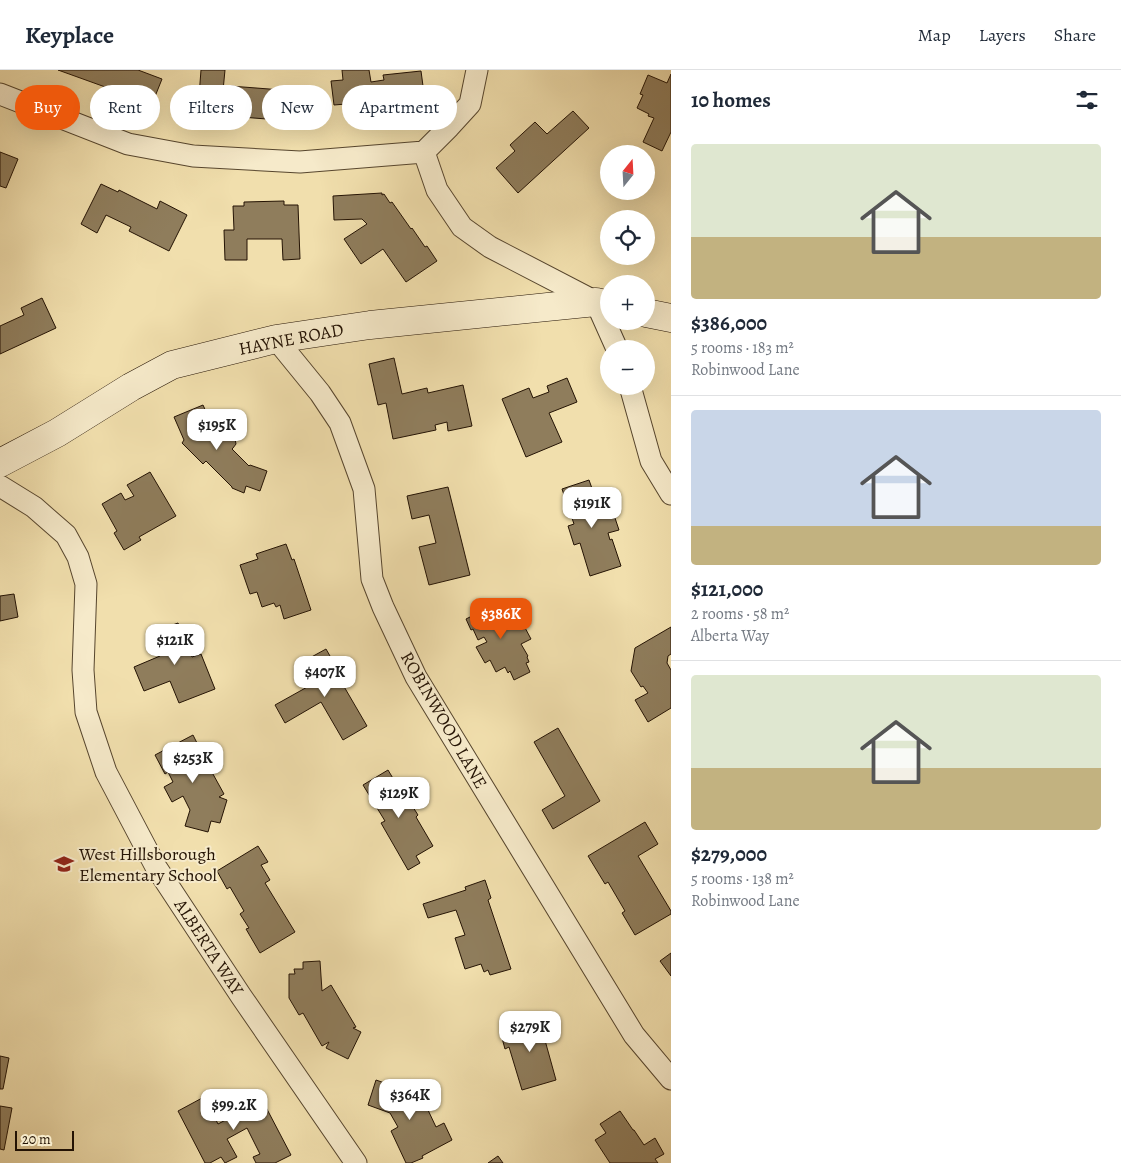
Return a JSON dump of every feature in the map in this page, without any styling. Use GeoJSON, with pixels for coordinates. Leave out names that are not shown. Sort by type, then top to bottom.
{"type":"FeatureCollection","features":[{"type":"Feature","properties":{"kind":"street"},"geometry":{"type":"LineString","coordinates":[[0,94],[128,144],[193,156],[300,162],[424,152],[470,104],[477,70]]}},
{"type":"Feature","properties":{"kind":"street"},"geometry":{"type":"LineString","coordinates":[[424,152],[436,190],[462,227],[490,247],[600,302]]}},
{"type":"Feature","properties":{"kind":"street","name":"HAYNE ROAD"},"geometry":{"type":"LineString","coordinates":[[0,463],[57,433],[131,387],[172,365],[276,339],[370,325],[600,303]]}},
{"type":"Feature","properties":{"kind":"street"},"geometry":{"type":"LineString","coordinates":[[655,315],[671,318]]}},
{"type":"Feature","properties":{"kind":"street","name":"ROBINWOOD LANE"},"geometry":{"type":"LineString","coordinates":[[276,339],[320,393],[340,423],[364,489],[372,579],[383,608],[416,677],[634,1035],[671,1080]]}},
{"type":"Feature","properties":{"kind":"street"},"geometry":{"type":"LineString","coordinates":[[633,395],[651,461],[671,494]]}},
{"type":"Feature","properties":{"kind":"street","name":"ALBERTA WAY"},"geometry":{"type":"LineString","coordinates":[[0,486],[34,507],[66,535],[78,557],[86,584],[83,670],[86,712],[106,772],[156,867],[241,996],[356,1163]]}},
{"type":"Feature","properties":{"kind":"building"},"geometry":{"type":"Polygon","coordinates":[[[58,70],[138,70],[162,79],[160,85],[100,85],[58,70]]]}},
{"type":"Feature","properties":{"kind":"building"},"geometry":{"type":"Polygon","coordinates":[[[201,70],[225,70],[224,85],[200,85],[201,70]]]}},
{"type":"Feature","properties":{"kind":"building"},"geometry":{"type":"Polygon","coordinates":[[[342,70],[369,70],[371,82],[384,80],[383,75],[421,71],[423,85],[342,85],[342,104],[334,105],[331,81],[343,80],[342,70]]]}},
{"type":"Feature","properties":{"kind":"building"},"geometry":{"type":"Polygon","coordinates":[[[671,74],[671,132],[662,151],[655,148],[655,145],[643,142],[654,118],[637,108],[643,95],[640,94],[648,75],[667,83],[671,74]]]}},
{"type":"Feature","properties":{"kind":"building"},"geometry":{"type":"Polygon","coordinates":[[[252,88],[262,88],[262,119],[252,118],[252,88]]]}},
{"type":"Feature","properties":{"kind":"building"},"geometry":{"type":"Polygon","coordinates":[[[573,111],[589,128],[518,193],[496,168],[515,151],[510,145],[535,122],[547,134],[573,111]]]}},
{"type":"Feature","properties":{"kind":"building"},"geometry":{"type":"Polygon","coordinates":[[[0,152],[18,159],[6,188],[0,186],[0,152]]]}},
{"type":"Feature","properties":{"kind":"building"},"geometry":{"type":"Polygon","coordinates":[[[101,184],[118,192],[119,190],[157,209],[160,201],[187,215],[169,251],[129,231],[131,227],[106,215],[97,233],[81,224],[101,184]]]}},
{"type":"Feature","properties":{"kind":"building"},"geometry":{"type":"Polygon","coordinates":[[[382,193],[390,203],[392,202],[437,261],[406,282],[383,249],[361,264],[344,239],[367,224],[362,219],[334,220],[333,196],[382,193]]]}},
{"type":"Feature","properties":{"kind":"building"},"geometry":{"type":"Polygon","coordinates":[[[284,201],[284,205],[298,205],[300,259],[283,260],[282,239],[247,239],[247,260],[225,260],[224,230],[234,230],[233,206],[244,206],[244,202],[284,201]]]}},
{"type":"Feature","properties":{"kind":"building"},"geometry":{"type":"Polygon","coordinates":[[[42,298],[56,328],[0,354],[0,326],[24,315],[21,308],[42,298]]]}},
{"type":"Feature","properties":{"kind":"building"},"geometry":{"type":"Polygon","coordinates":[[[394,358],[402,394],[427,388],[428,393],[463,385],[472,426],[448,431],[447,422],[435,425],[436,430],[393,439],[386,403],[378,405],[369,364],[394,358]]]}},
{"type":"Feature","properties":{"kind":"building"},"geometry":{"type":"Polygon","coordinates":[[[567,378],[577,402],[549,413],[562,442],[526,457],[502,399],[529,388],[533,398],[549,392],[547,386],[567,378]]]}},
{"type":"Feature","properties":{"kind":"building"},"geometry":{"type":"Polygon","coordinates":[[[203,405],[212,425],[225,437],[230,436],[235,439],[236,444],[232,449],[249,466],[267,471],[260,491],[246,486],[244,493],[232,488],[206,461],[203,464],[182,443],[184,440],[174,417],[203,405]]]}},
{"type":"Feature","properties":{"kind":"building"},"geometry":{"type":"Polygon","coordinates":[[[150,472],[176,516],[139,537],[141,540],[124,550],[114,533],[117,531],[102,504],[121,493],[125,500],[134,496],[127,485],[150,472]]]}},
{"type":"Feature","properties":{"kind":"building"},"geometry":{"type":"Polygon","coordinates":[[[589,480],[602,515],[613,512],[619,530],[608,533],[610,540],[612,539],[621,566],[590,576],[580,543],[574,545],[568,526],[574,524],[562,489],[589,480]]]}},
{"type":"Feature","properties":{"kind":"building"},"geometry":{"type":"Polygon","coordinates":[[[448,487],[470,575],[429,585],[419,547],[436,543],[429,515],[412,519],[407,496],[448,487]]]}},
{"type":"Feature","properties":{"kind":"building"},"geometry":{"type":"Polygon","coordinates":[[[286,544],[292,560],[294,559],[311,610],[284,619],[280,605],[276,607],[274,603],[262,607],[257,592],[250,594],[240,565],[258,559],[256,554],[286,544]]]}},
{"type":"Feature","properties":{"kind":"building"},"geometry":{"type":"Polygon","coordinates":[[[14,594],[18,617],[0,621],[0,596],[14,594]]]}},
{"type":"Feature","properties":{"kind":"building"},"geometry":{"type":"Polygon","coordinates":[[[496,602],[496,604],[503,603],[515,628],[523,624],[531,639],[521,644],[528,656],[529,662],[526,663],[530,672],[514,680],[510,671],[508,673],[505,667],[496,672],[490,660],[485,663],[476,647],[487,642],[484,637],[478,640],[466,619],[496,602]]]}},
{"type":"Feature","properties":{"kind":"building"},"geometry":{"type":"Polygon","coordinates":[[[178,623],[192,657],[201,654],[215,689],[179,703],[170,681],[144,691],[134,667],[160,656],[151,633],[178,623]]]}},
{"type":"Feature","properties":{"kind":"building"},"geometry":{"type":"Polygon","coordinates":[[[671,627],[671,654],[668,656],[667,663],[671,670],[671,708],[648,722],[635,700],[648,693],[643,686],[641,687],[631,671],[635,648],[671,627]]]}},
{"type":"Feature","properties":{"kind":"building"},"geometry":{"type":"Polygon","coordinates":[[[326,649],[342,677],[339,678],[367,726],[343,740],[321,702],[285,723],[275,705],[318,681],[306,660],[326,649]]]}},
{"type":"Feature","properties":{"kind":"building"},"geometry":{"type":"Polygon","coordinates":[[[558,728],[600,801],[553,829],[542,810],[565,796],[534,742],[558,728]]]}},
{"type":"Feature","properties":{"kind":"building"},"geometry":{"type":"Polygon","coordinates":[[[193,735],[200,749],[198,750],[201,757],[203,756],[224,794],[219,797],[227,800],[220,823],[211,821],[208,832],[185,826],[190,810],[183,796],[172,802],[164,787],[173,782],[168,772],[165,774],[155,755],[193,735]]]}},
{"type":"Feature","properties":{"kind":"building"},"geometry":{"type":"Polygon","coordinates":[[[388,770],[409,805],[411,804],[418,815],[416,817],[433,846],[416,856],[420,863],[408,870],[381,823],[385,821],[363,785],[388,770]]]}},
{"type":"Feature","properties":{"kind":"building"},"geometry":{"type":"Polygon","coordinates":[[[645,822],[658,844],[638,856],[671,914],[635,935],[622,913],[625,911],[608,882],[605,884],[588,856],[645,822]]]}},
{"type":"Feature","properties":{"kind":"building"},"geometry":{"type":"Polygon","coordinates":[[[258,846],[268,862],[261,865],[270,880],[265,883],[295,932],[260,953],[246,929],[249,928],[240,914],[244,911],[230,887],[227,889],[217,871],[258,846]]]}},
{"type":"Feature","properties":{"kind":"building"},"geometry":{"type":"Polygon","coordinates":[[[485,880],[491,898],[488,900],[511,969],[490,975],[488,970],[484,972],[481,964],[465,969],[455,938],[465,935],[456,910],[428,918],[423,904],[466,890],[465,887],[485,880]]]}},
{"type":"Feature","properties":{"kind":"building"},"geometry":{"type":"Polygon","coordinates":[[[671,953],[671,976],[660,961],[671,953]]]}},
{"type":"Feature","properties":{"kind":"building"},"geometry":{"type":"Polygon","coordinates":[[[320,961],[322,991],[331,985],[356,1027],[353,1028],[361,1032],[348,1059],[326,1048],[329,1042],[322,1046],[303,1013],[299,1015],[289,998],[289,974],[295,974],[294,969],[303,969],[303,962],[320,961]]]}},
{"type":"Feature","properties":{"kind":"building"},"geometry":{"type":"Polygon","coordinates":[[[538,1015],[556,1080],[522,1090],[509,1047],[505,1049],[502,1038],[513,1035],[510,1023],[538,1015]]]}},
{"type":"Feature","properties":{"kind":"building"},"geometry":{"type":"Polygon","coordinates":[[[0,1056],[9,1058],[3,1089],[0,1089],[0,1056]]]}},
{"type":"Feature","properties":{"kind":"building"},"geometry":{"type":"Polygon","coordinates":[[[376,1080],[413,1093],[419,1091],[436,1127],[444,1123],[452,1140],[422,1156],[423,1158],[406,1163],[391,1131],[398,1127],[390,1113],[368,1105],[376,1080]]]}},
{"type":"Feature","properties":{"kind":"building"},"geometry":{"type":"Polygon","coordinates":[[[258,1092],[291,1155],[275,1163],[256,1163],[253,1157],[260,1154],[247,1128],[227,1139],[237,1157],[225,1163],[221,1157],[210,1163],[205,1163],[178,1111],[204,1097],[218,1124],[239,1113],[234,1104],[258,1092]]]}},
{"type":"Feature","properties":{"kind":"building"},"geometry":{"type":"Polygon","coordinates":[[[0,1106],[12,1108],[4,1150],[0,1149],[0,1106]]]}},
{"type":"Feature","properties":{"kind":"building"},"geometry":{"type":"Polygon","coordinates":[[[620,1111],[644,1145],[655,1138],[664,1154],[655,1159],[658,1163],[610,1163],[595,1140],[606,1133],[600,1124],[620,1111]]]}},
{"type":"Feature","properties":{"kind":"building"},"geometry":{"type":"Polygon","coordinates":[[[498,1156],[503,1163],[488,1163],[498,1156]]]}},
{"type":"Feature","properties":{"kind":"place","name":"West Hillsborough Elementary School"},"geometry":{"type":"Point","coordinates":[64,864]}}]}
